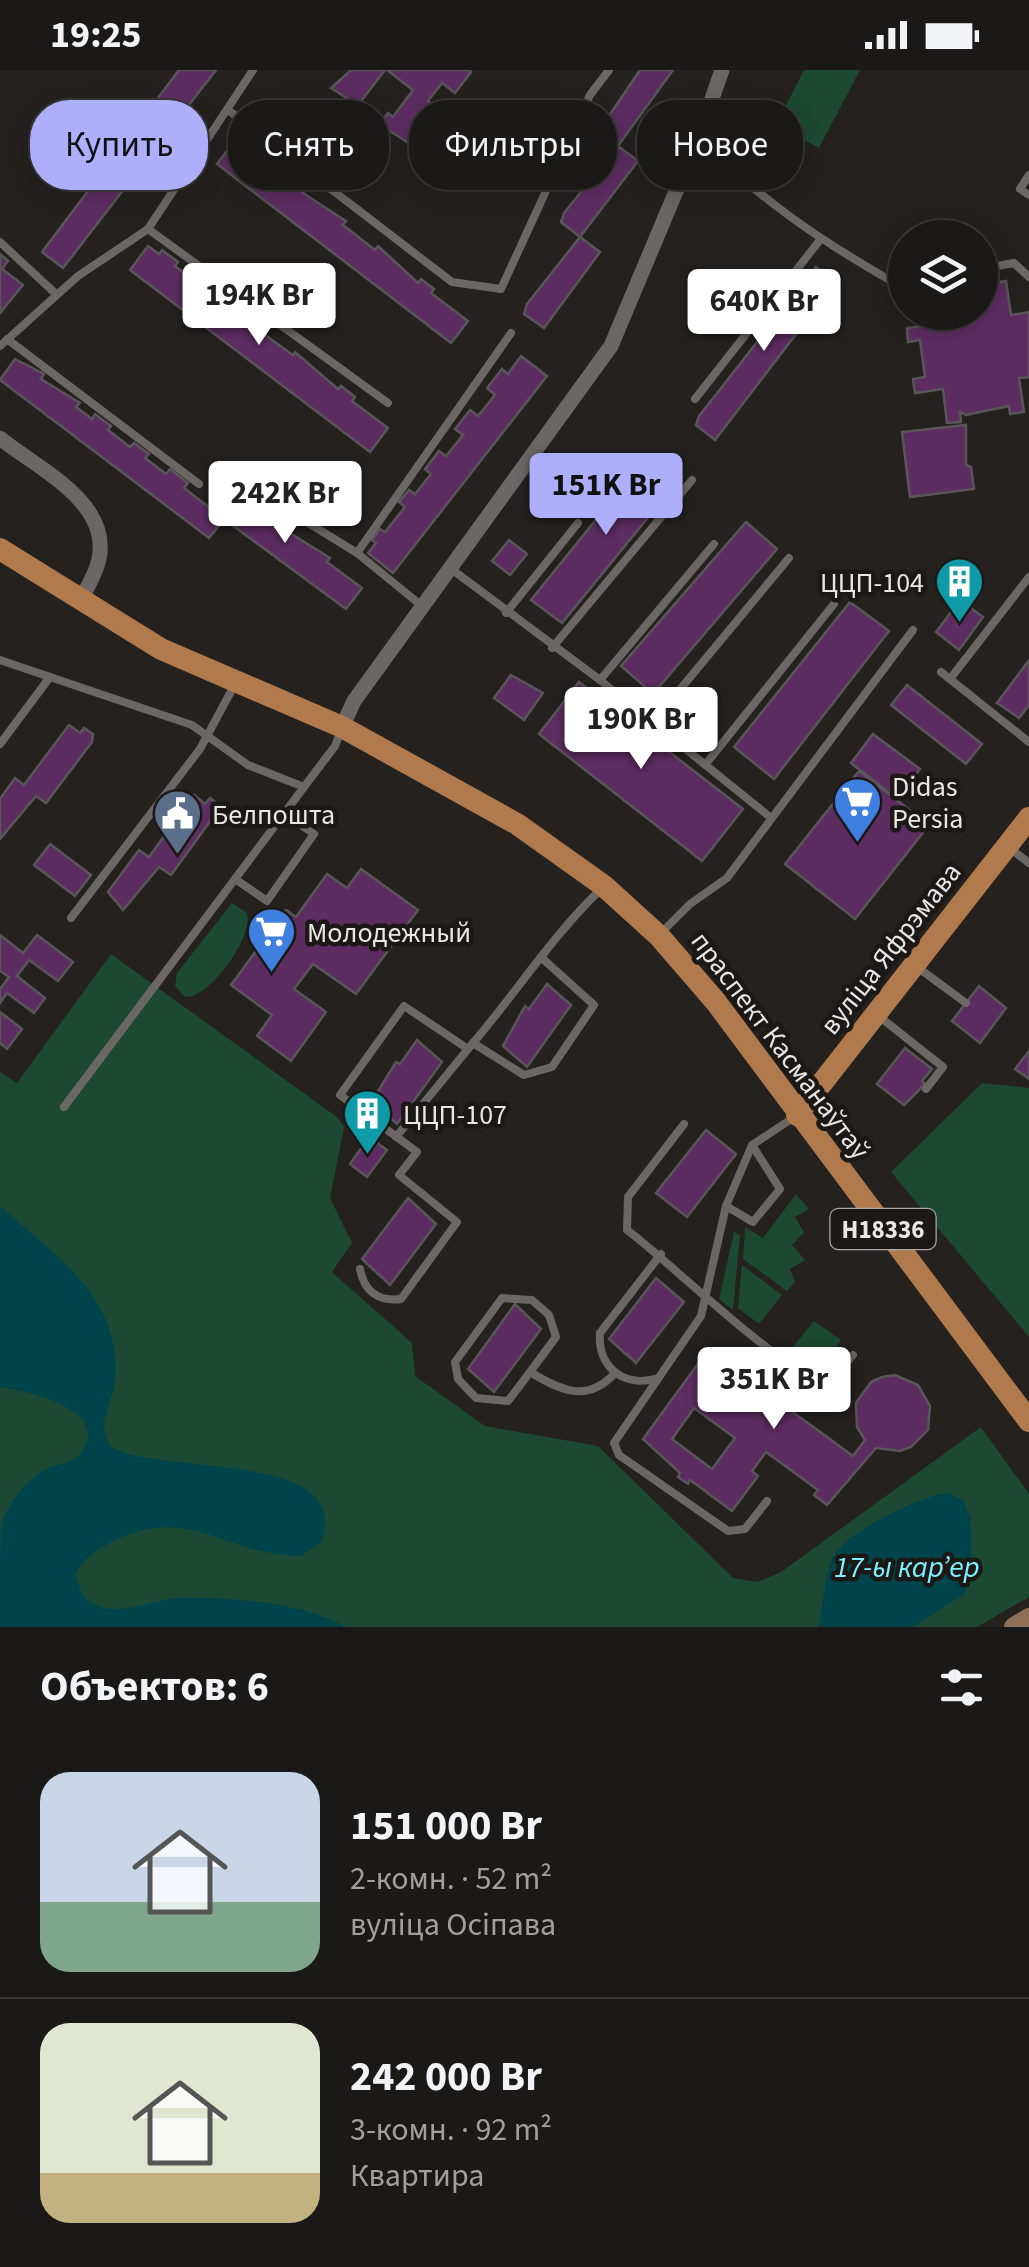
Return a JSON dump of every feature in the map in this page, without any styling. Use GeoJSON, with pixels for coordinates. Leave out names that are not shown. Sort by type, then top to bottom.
{"type":"FeatureCollection","features":[{"type":"Feature","properties":{"kind":"main road","name":"праспект Касманаўтаў"},"geometry":{"type":"LineString","coordinates":[[0,549],[80,602],[236,684],[342,727],[488,807],[604,886],[659,936],[756,1053],[797,1115],[1029,1420]]}},
{"type":"Feature","properties":{"kind":"main road","name":"вуліца Яфрэмава"},"geometry":{"type":"LineString","coordinates":[[797,1115],[1029,818]]}},
{"type":"Feature","properties":{"kind":"street"},"geometry":{"type":"LineString","coordinates":[[711,100],[722,70]]}},
{"type":"Feature","properties":{"kind":"street"},"geometry":{"type":"LineString","coordinates":[[342,727],[354,701],[611,346],[676,190]]}},
{"type":"Feature","properties":{"kind":"street"},"geometry":{"type":"LineString","coordinates":[[0,438],[76,495],[94,523],[99,562],[80,602]]}},
{"type":"Feature","properties":{"kind":"street"},"geometry":{"type":"LineString","coordinates":[[1014,1627],[1029,1618]]}},
{"type":"Feature","properties":{"kind":"lane"},"geometry":{"type":"LineString","coordinates":[[234,100],[253,70]]}},
{"type":"Feature","properties":{"kind":"lane"},"geometry":{"type":"LineString","coordinates":[[332,190],[452,282],[501,289],[590,95],[609,70]]}},
{"type":"Feature","properties":{"kind":"lane"},"geometry":{"type":"LineString","coordinates":[[199,484],[4,342],[56,294],[148,229],[228,110]]}},
{"type":"Feature","properties":{"kind":"lane"},"geometry":{"type":"LineString","coordinates":[[1029,176],[1020,188],[1029,195]]}},
{"type":"Feature","properties":{"kind":"lane"},"geometry":{"type":"LineString","coordinates":[[753,190],[820,240],[888,279]]}},
{"type":"Feature","properties":{"kind":"lane"},"geometry":{"type":"LineString","coordinates":[[148,229],[388,403]]}},
{"type":"Feature","properties":{"kind":"lane"},"geometry":{"type":"LineString","coordinates":[[695,399],[820,240]]}},
{"type":"Feature","properties":{"kind":"lane"},"geometry":{"type":"LineString","coordinates":[[0,242],[56,294]]}},
{"type":"Feature","properties":{"kind":"lane"},"geometry":{"type":"LineString","coordinates":[[998,266],[1014,264],[1029,277]]}},
{"type":"Feature","properties":{"kind":"lane"},"geometry":{"type":"LineString","coordinates":[[357,552],[512,333]]}},
{"type":"Feature","properties":{"kind":"lane"},"geometry":{"type":"LineString","coordinates":[[552,648],[692,480]]}},
{"type":"Feature","properties":{"kind":"lane"},"geometry":{"type":"LineString","coordinates":[[244,482],[357,552],[422,606]]}},
{"type":"Feature","properties":{"kind":"lane"},"geometry":{"type":"LineString","coordinates":[[506,613],[578,523]]}},
{"type":"Feature","properties":{"kind":"lane"},"geometry":{"type":"LineString","coordinates":[[600,680],[714,544]]}},
{"type":"Feature","properties":{"kind":"lane"},"geometry":{"type":"LineString","coordinates":[[652,722],[789,558]]}},
{"type":"Feature","properties":{"kind":"lane"},"geometry":{"type":"LineString","coordinates":[[449,567],[552,648],[600,680],[770,817]]}},
{"type":"Feature","properties":{"kind":"lane"},"geometry":{"type":"LineString","coordinates":[[950,679],[1029,576]]}},
{"type":"Feature","properties":{"kind":"lane"},"geometry":{"type":"LineString","coordinates":[[706,765],[834,604]]}},
{"type":"Feature","properties":{"kind":"lane"},"geometry":{"type":"LineString","coordinates":[[659,936],[690,904],[727,878],[913,630]]}},
{"type":"Feature","properties":{"kind":"lane"},"geometry":{"type":"LineString","coordinates":[[0,660],[192,725],[248,765],[304,787]]}},
{"type":"Feature","properties":{"kind":"lane"},"geometry":{"type":"LineString","coordinates":[[942,672],[1029,742]]}},
{"type":"Feature","properties":{"kind":"lane"},"geometry":{"type":"LineString","coordinates":[[0,744],[50,678]]}},
{"type":"Feature","properties":{"kind":"lane"},"geometry":{"type":"LineString","coordinates":[[71,918],[207,736],[236,684]]}},
{"type":"Feature","properties":{"kind":"lane"},"geometry":{"type":"LineString","coordinates":[[64,1107],[335,746],[342,727]]}},
{"type":"Feature","properties":{"kind":"lane"},"geometry":{"type":"LineString","coordinates":[[235,880],[267,901],[314,834],[284,814]]}},
{"type":"Feature","properties":{"kind":"lane"},"geometry":{"type":"LineString","coordinates":[[1007,846],[1029,863]]}},
{"type":"Feature","properties":{"kind":"lane"},"geometry":{"type":"LineString","coordinates":[[396,1137],[543,958],[558,931],[604,886]]}},
{"type":"Feature","properties":{"kind":"lane"},"geometry":{"type":"LineString","coordinates":[[360,1269],[371,1293],[385,1299],[400,1298],[457,1222],[399,1175],[417,1152],[340,1096],[404,1006],[524,1075],[552,1067],[594,1005],[543,958]]}},
{"type":"Feature","properties":{"kind":"lane"},"geometry":{"type":"LineString","coordinates":[[915,966],[966,1003]]}},
{"type":"Feature","properties":{"kind":"lane"},"geometry":{"type":"LineString","coordinates":[[876,1014],[943,1067],[926,1089]]}},
{"type":"Feature","properties":{"kind":"lane"},"geometry":{"type":"LineString","coordinates":[[767,1500],[745,1529],[728,1531],[619,1455],[614,1438],[691,1334],[706,1296],[726,1206],[752,1145],[797,1115]]}},
{"type":"Feature","properties":{"kind":"lane"},"geometry":{"type":"LineString","coordinates":[[684,1124],[628,1198],[628,1230],[816,1381],[830,1382],[852,1355]]}},
{"type":"Feature","properties":{"kind":"lane"},"geometry":{"type":"LineString","coordinates":[[726,1206],[753,1222],[780,1189],[752,1145]]}},
{"type":"Feature","properties":{"kind":"lane"},"geometry":{"type":"LineString","coordinates":[[658,1378],[636,1382],[614,1373],[604,1359],[600,1333],[661,1254]]}},
{"type":"Feature","properties":{"kind":"lane"},"geometry":{"type":"LineString","coordinates":[[502,1298],[532,1300],[553,1322],[556,1337],[530,1372],[508,1401],[500,1403],[476,1398],[458,1380],[455,1362],[502,1298]]}},
{"type":"Feature","properties":{"kind":"lane"},"geometry":{"type":"LineString","coordinates":[[530,1372],[561,1390],[580,1392],[604,1384],[614,1373]]}},
{"type":"Feature","properties":{"kind":"green space"},"geometry":{"type":"Polygon","coordinates":[[[804,70],[860,70],[819,148],[803,139],[803,100],[789,100],[804,70]]]}},
{"type":"Feature","properties":{"kind":"green space"},"geometry":{"type":"Polygon","coordinates":[[[232,903],[247,913],[248,923],[237,950],[206,988],[185,997],[175,986],[177,973],[232,903]]]}},
{"type":"Feature","properties":{"kind":"green space"},"geometry":{"type":"Polygon","coordinates":[[[111,954],[337,1117],[344,1127],[330,1198],[352,1243],[332,1272],[412,1343],[415,1376],[485,1426],[598,1446],[733,1578],[758,1582],[781,1572],[981,1427],[1029,1494],[1029,1597],[977,1627],[0,1627],[0,1072],[17,1083],[111,954]]]}},
{"type":"Feature","properties":{"kind":"green space"},"geometry":{"type":"Polygon","coordinates":[[[982,1083],[1029,1088],[1029,1337],[891,1172],[982,1083]]]}},
{"type":"Feature","properties":{"kind":"green space"},"geometry":{"type":"Polygon","coordinates":[[[796,1194],[809,1209],[795,1217],[804,1232],[792,1245],[805,1260],[790,1269],[795,1282],[787,1291],[743,1259],[745,1227],[763,1238],[796,1194]]]}},
{"type":"Feature","properties":{"kind":"green space"},"geometry":{"type":"Polygon","coordinates":[[[734,1232],[740,1235],[733,1310],[719,1299],[734,1232]]]}},
{"type":"Feature","properties":{"kind":"green space"},"geometry":{"type":"Polygon","coordinates":[[[742,1265],[782,1295],[759,1324],[738,1308],[742,1265]]]}},
{"type":"Feature","properties":{"kind":"green space"},"geometry":{"type":"Polygon","coordinates":[[[814,1321],[841,1340],[821,1368],[792,1348],[814,1321]]]}},
{"type":"Feature","properties":{"kind":"water"},"geometry":{"type":"Polygon","coordinates":[[[0,1206],[81,1280],[108,1324],[115,1380],[104,1421],[110,1446],[133,1455],[281,1478],[309,1491],[324,1512],[321,1542],[301,1556],[274,1554],[184,1528],[136,1532],[103,1547],[81,1565],[75,1575],[83,1596],[94,1604],[117,1609],[179,1598],[265,1603],[309,1612],[346,1627],[0,1627],[4,1518],[26,1485],[41,1472],[75,1458],[88,1437],[85,1424],[62,1405],[28,1392],[0,1387],[0,1206]]]}},
{"type":"Feature","properties":{"kind":"water","name":"17-ы кар’ер"},"geometry":{"type":"Polygon","coordinates":[[[947,1493],[963,1500],[970,1517],[972,1576],[964,1594],[913,1627],[819,1627],[827,1574],[840,1548],[884,1517],[947,1493]]]}},
{"type":"Feature","properties":{"kind":"building"},"geometry":{"type":"Polygon","coordinates":[[[179,70],[216,70],[193,100],[156,100],[179,70]]]}},
{"type":"Feature","properties":{"kind":"building"},"geometry":{"type":"Polygon","coordinates":[[[351,70],[385,70],[362,100],[350,100],[331,88],[351,70]]]}},
{"type":"Feature","properties":{"kind":"building"},"geometry":{"type":"Polygon","coordinates":[[[387,70],[471,72],[455,93],[442,83],[429,100],[409,100],[407,142],[389,130],[389,114],[393,117],[413,90],[387,70]]]}},
{"type":"Feature","properties":{"kind":"building"},"geometry":{"type":"Polygon","coordinates":[[[640,70],[673,70],[651,100],[637,100],[637,120],[618,146],[617,104],[640,70]]]}},
{"type":"Feature","properties":{"kind":"building"},"geometry":{"type":"Polygon","coordinates":[[[617,147],[637,162],[617,189],[617,147]]]}},
{"type":"Feature","properties":{"kind":"building"},"geometry":{"type":"Polygon","coordinates":[[[228,149],[228,172],[217,164],[228,149]]]}},
{"type":"Feature","properties":{"kind":"building"},"geometry":{"type":"Polygon","coordinates":[[[89,190],[123,190],[63,268],[42,252],[89,190]]]}},
{"type":"Feature","properties":{"kind":"building"},"geometry":{"type":"Polygon","coordinates":[[[251,190],[305,190],[303,193],[346,221],[343,225],[375,250],[378,246],[418,283],[421,279],[434,289],[431,293],[468,321],[451,343],[251,190]]]}},
{"type":"Feature","properties":{"kind":"building"},"geometry":{"type":"Polygon","coordinates":[[[583,190],[616,190],[580,237],[561,222],[583,190]]]}},
{"type":"Feature","properties":{"kind":"building"},"geometry":{"type":"Polygon","coordinates":[[[580,237],[600,252],[544,328],[524,314],[527,304],[580,237]]]}},
{"type":"Feature","properties":{"kind":"building"},"geometry":{"type":"Polygon","coordinates":[[[148,246],[159,254],[162,250],[178,262],[175,266],[206,289],[208,286],[249,322],[251,318],[264,328],[261,332],[293,355],[295,352],[338,389],[341,386],[355,397],[352,401],[388,428],[370,452],[130,270],[148,246]]]}},
{"type":"Feature","properties":{"kind":"building"},"geometry":{"type":"Polygon","coordinates":[[[0,254],[8,261],[2,269],[23,285],[0,313],[0,254]]]}},
{"type":"Feature","properties":{"kind":"building"},"geometry":{"type":"Polygon","coordinates":[[[816,267],[836,282],[715,440],[696,425],[699,416],[816,267]]]}},
{"type":"Feature","properties":{"kind":"building"},"geometry":{"type":"Polygon","coordinates":[[[1006,281],[1011,315],[1029,312],[1029,377],[1019,378],[1024,412],[1010,414],[1009,406],[966,415],[960,412],[961,422],[947,423],[943,389],[915,393],[913,379],[925,377],[920,340],[908,342],[907,330],[998,330],[998,282],[1006,281]]]}},
{"type":"Feature","properties":{"kind":"building"},"geometry":{"type":"Polygon","coordinates":[[[521,356],[547,376],[393,573],[368,553],[376,543],[372,540],[380,529],[385,532],[405,507],[399,502],[409,490],[415,494],[431,474],[425,469],[439,451],[446,456],[463,435],[455,429],[470,410],[478,416],[495,395],[487,388],[502,369],[508,374],[521,356]]]}},
{"type":"Feature","properties":{"kind":"building"},"geometry":{"type":"Polygon","coordinates":[[[15,359],[44,374],[41,379],[80,403],[76,407],[92,419],[95,414],[111,426],[108,430],[130,447],[134,443],[149,454],[145,458],[166,474],[170,469],[188,483],[184,488],[224,519],[209,538],[0,380],[15,359]]]}},
{"type":"Feature","properties":{"kind":"building"},"geometry":{"type":"Polygon","coordinates":[[[966,425],[966,465],[971,467],[974,489],[910,497],[902,432],[966,425]]]}},
{"type":"Feature","properties":{"kind":"building"},"geometry":{"type":"Polygon","coordinates":[[[649,454],[681,477],[562,623],[531,600],[649,454]]]}},
{"type":"Feature","properties":{"kind":"building"},"geometry":{"type":"Polygon","coordinates":[[[226,485],[247,494],[243,499],[269,518],[272,515],[285,525],[282,528],[330,558],[327,562],[362,588],[346,609],[209,508],[226,485]]]}},
{"type":"Feature","properties":{"kind":"building"},"geometry":{"type":"Polygon","coordinates":[[[746,522],[777,549],[653,694],[621,666],[746,522]]]}},
{"type":"Feature","properties":{"kind":"building"},"geometry":{"type":"Polygon","coordinates":[[[509,540],[527,554],[510,575],[492,561],[509,540]]]}},
{"type":"Feature","properties":{"kind":"building","name":"ЦЦП-104"},"geometry":{"type":"Polygon","coordinates":[[[960,600],[983,617],[959,650],[936,632],[960,600]]]}},
{"type":"Feature","properties":{"kind":"building"},"geometry":{"type":"Polygon","coordinates":[[[850,602],[889,631],[774,779],[734,747],[850,602]]]}},
{"type":"Feature","properties":{"kind":"building"},"geometry":{"type":"Polygon","coordinates":[[[1029,660],[1029,705],[1019,718],[997,703],[1029,660]]]}},
{"type":"Feature","properties":{"kind":"building"},"geometry":{"type":"Polygon","coordinates":[[[511,675],[543,693],[524,720],[494,698],[511,675]]]}},
{"type":"Feature","properties":{"kind":"building"},"geometry":{"type":"Polygon","coordinates":[[[579,682],[743,809],[702,861],[539,734],[579,682]]]}},
{"type":"Feature","properties":{"kind":"building"},"geometry":{"type":"Polygon","coordinates":[[[907,685],[982,744],[966,764],[891,705],[907,685]]]}},
{"type":"Feature","properties":{"kind":"building"},"geometry":{"type":"Polygon","coordinates":[[[69,725],[80,733],[84,728],[93,734],[92,742],[46,803],[36,796],[0,839],[0,799],[15,778],[24,785],[69,725]]]}},
{"type":"Feature","properties":{"kind":"building"},"geometry":{"type":"Polygon","coordinates":[[[873,734],[920,769],[897,799],[851,763],[873,734]]]}},
{"type":"Feature","properties":{"kind":"building","name":"Didas Persia"},"geometry":{"type":"Polygon","coordinates":[[[859,771],[929,825],[855,919],[785,864],[859,771]]]}},
{"type":"Feature","properties":{"kind":"building"},"geometry":{"type":"Polygon","coordinates":[[[194,795],[205,804],[210,798],[218,804],[214,809],[217,812],[171,875],[159,867],[123,910],[108,892],[139,850],[149,857],[194,795]]]}},
{"type":"Feature","properties":{"kind":"building"},"geometry":{"type":"Polygon","coordinates":[[[50,844],[91,875],[75,896],[34,865],[50,844]]]}},
{"type":"Feature","properties":{"kind":"building","name":"Молодежный"},"geometry":{"type":"Polygon","coordinates":[[[361,869],[418,910],[356,994],[313,964],[294,989],[326,1012],[291,1061],[257,1036],[272,1015],[231,985],[286,910],[296,917],[327,874],[347,888],[361,869]]]}},
{"type":"Feature","properties":{"kind":"building"},"geometry":{"type":"Polygon","coordinates":[[[0,935],[23,953],[37,935],[73,962],[58,981],[29,960],[17,976],[45,998],[34,1013],[7,993],[0,1003],[0,989],[9,977],[0,971],[0,935]]]}},
{"type":"Feature","properties":{"kind":"building"},"geometry":{"type":"Polygon","coordinates":[[[547,984],[571,1005],[527,1067],[503,1046],[525,1006],[529,1009],[547,984]]]}},
{"type":"Feature","properties":{"kind":"building"},"geometry":{"type":"Polygon","coordinates":[[[979,986],[1006,1008],[980,1043],[952,1021],[979,986]]]}},
{"type":"Feature","properties":{"kind":"building"},"geometry":{"type":"Polygon","coordinates":[[[0,1012],[22,1029],[7,1049],[0,1043],[0,1012]]]}},
{"type":"Feature","properties":{"kind":"building"},"geometry":{"type":"Polygon","coordinates":[[[417,1040],[442,1062],[397,1124],[372,1101],[396,1062],[400,1064],[417,1040]]]}},
{"type":"Feature","properties":{"kind":"building"},"geometry":{"type":"Polygon","coordinates":[[[905,1048],[932,1069],[922,1081],[925,1084],[904,1105],[877,1084],[905,1048]]]}},
{"type":"Feature","properties":{"kind":"building"},"geometry":{"type":"Polygon","coordinates":[[[1029,1051],[1029,1079],[1015,1069],[1029,1051]]]}},
{"type":"Feature","properties":{"kind":"building"},"geometry":{"type":"Polygon","coordinates":[[[706,1130],[736,1154],[687,1217],[656,1193],[706,1130]]]}},
{"type":"Feature","properties":{"kind":"building","name":"ЦЦП-107"},"geometry":{"type":"Polygon","coordinates":[[[369,1137],[387,1150],[367,1177],[350,1164],[369,1137]]]}},
{"type":"Feature","properties":{"kind":"building"},"geometry":{"type":"Polygon","coordinates":[[[408,1198],[436,1224],[390,1285],[362,1259],[408,1198]]]}},
{"type":"Feature","properties":{"kind":"building"},"geometry":{"type":"Polygon","coordinates":[[[656,1278],[684,1302],[636,1363],[609,1339],[656,1278]]]}},
{"type":"Feature","properties":{"kind":"building"},"geometry":{"type":"Polygon","coordinates":[[[515,1304],[541,1329],[494,1392],[468,1369],[515,1304]]]}},
{"type":"Feature","properties":{"kind":"building"},"geometry":{"type":"Polygon","coordinates":[[[708,1350],[853,1456],[865,1440],[857,1427],[856,1403],[871,1382],[895,1375],[918,1385],[930,1406],[928,1430],[911,1447],[900,1451],[876,1448],[827,1505],[814,1495],[818,1490],[766,1452],[752,1471],[758,1476],[732,1511],[690,1480],[688,1484],[678,1477],[680,1473],[643,1439],[708,1350]],[[694,1408],[672,1439],[712,1469],[735,1438],[694,1408]]]}},
{"type":"Feature","properties":{"kind":"place","name":"ЦЦП-104"},"geometry":{"type":"Point","coordinates":[959,624]}},
{"type":"Feature","properties":{"kind":"place","name":"Didas Persia"},"geometry":{"type":"Point","coordinates":[857,844]}},
{"type":"Feature","properties":{"kind":"place","name":"Белпошта"},"geometry":{"type":"Point","coordinates":[177,856]}},
{"type":"Feature","properties":{"kind":"place","name":"Молодежный"},"geometry":{"type":"Point","coordinates":[272,974]}},
{"type":"Feature","properties":{"kind":"place","name":"ЦЦП-107"},"geometry":{"type":"Point","coordinates":[368,1156]}}]}
